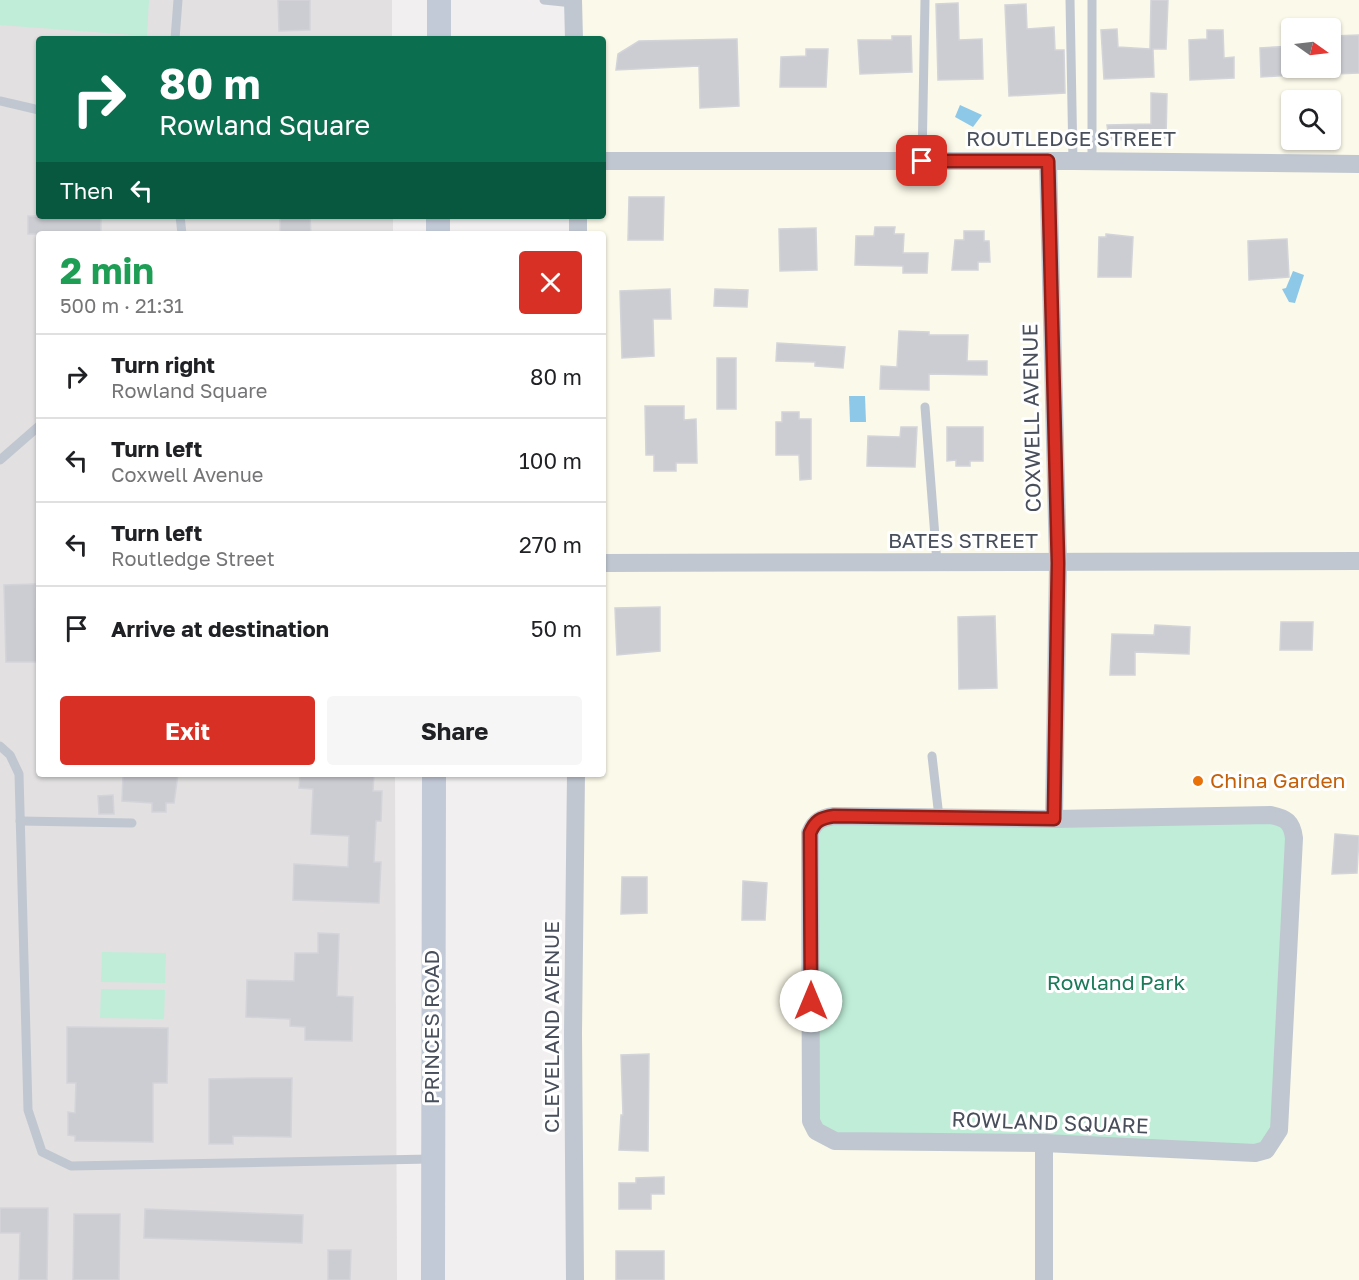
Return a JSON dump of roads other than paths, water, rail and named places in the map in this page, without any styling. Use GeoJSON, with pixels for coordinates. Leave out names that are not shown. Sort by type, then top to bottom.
{"type":"FeatureCollection","features":[{"type":"Feature","properties":{"kind":"main road"},"geometry":{"type":"LineString","coordinates":[[439,0],[439,36]]}},
{"type":"Feature","properties":{"kind":"main road","name":"PRINCES ROAD"},"geometry":{"type":"LineString","coordinates":[[433,1280],[431,1159],[434,777]]}},
{"type":"Feature","properties":{"kind":"street"},"geometry":{"type":"LineString","coordinates":[[573,1],[574,36]]}},
{"type":"Feature","properties":{"kind":"street","name":"ROUTLEDGE STREET"},"geometry":{"type":"LineString","coordinates":[[606,161],[1092,161],[1359,164]]}},
{"type":"Feature","properties":{"kind":"street","name":"COXWELL AVENUE"},"geometry":{"type":"LineString","coordinates":[[1048,161],[1058,563],[1054,819]]}},
{"type":"Feature","properties":{"kind":"street","name":"BATES STREET"},"geometry":{"type":"LineString","coordinates":[[606,562],[1359,561]]}},
{"type":"Feature","properties":{"kind":"street","name":"CLEVELAND AVENUE"},"geometry":{"type":"LineString","coordinates":[[575,1280],[573,1034],[576,777]]}},
{"type":"Feature","properties":{"kind":"street","name":"ROWLAND SQUARE"},"geometry":{"type":"LineString","coordinates":[[1271,815],[1288,821],[1293,827],[1294,837],[1278,1130],[1271,1146],[1255,1153],[1044,1143],[835,1141],[816,1131],[811,1121],[810,833],[814,824],[821,818],[834,816],[939,817],[1054,819],[1271,815]]}},
{"type":"Feature","properties":{"kind":"street"},"geometry":{"type":"LineString","coordinates":[[1044,1143],[1044,1280]]}},
{"type":"Feature","properties":{"kind":"lane"},"geometry":{"type":"LineString","coordinates":[[175,36],[178,0]]}},
{"type":"Feature","properties":{"kind":"lane"},"geometry":{"type":"LineString","coordinates":[[544,0],[573,1]]}},
{"type":"Feature","properties":{"kind":"lane"},"geometry":{"type":"LineString","coordinates":[[922,161],[925,0]]}},
{"type":"Feature","properties":{"kind":"lane"},"geometry":{"type":"LineString","coordinates":[[1070,0],[1073,161]]}},
{"type":"Feature","properties":{"kind":"lane"},"geometry":{"type":"LineString","coordinates":[[1092,0],[1092,161]]}},
{"type":"Feature","properties":{"kind":"lane"},"geometry":{"type":"LineString","coordinates":[[0,101],[36,109]]}},
{"type":"Feature","properties":{"kind":"lane"},"geometry":{"type":"LineString","coordinates":[[925,407],[937,563]]}},
{"type":"Feature","properties":{"kind":"lane"},"geometry":{"type":"LineString","coordinates":[[0,460],[36,429]]}},
{"type":"Feature","properties":{"kind":"lane"},"geometry":{"type":"LineString","coordinates":[[0,746],[10,754],[19,774],[28,1110],[42,1152],[71,1166],[431,1159]]}},
{"type":"Feature","properties":{"kind":"lane"},"geometry":{"type":"LineString","coordinates":[[932,756],[939,817]]}},
{"type":"Feature","properties":{"kind":"lane"},"geometry":{"type":"LineString","coordinates":[[20,821],[132,823]]}},
{"type":"Feature","properties":{"kind":"water"},"geometry":{"type":"Polygon","coordinates":[[[960,105],[982,115],[973,127],[955,117],[960,105]]]}},
{"type":"Feature","properties":{"kind":"water"},"geometry":{"type":"Polygon","coordinates":[[[1293,271],[1304,275],[1295,303],[1289,302],[1282,289],[1286,288],[1293,271]]]}},
{"type":"Feature","properties":{"kind":"water"},"geometry":{"type":"Polygon","coordinates":[[[849,396],[865,396],[866,422],[850,422],[849,396]]]}},
{"type":"Feature","properties":{"kind":"place","name":"China Garden"},"geometry":{"type":"Point","coordinates":[1198,781]}},
{"type":"Feature","properties":{"kind":"park label","name":"Rowland Park"},"geometry":{"type":"Point","coordinates":[1116,983]}}]}
